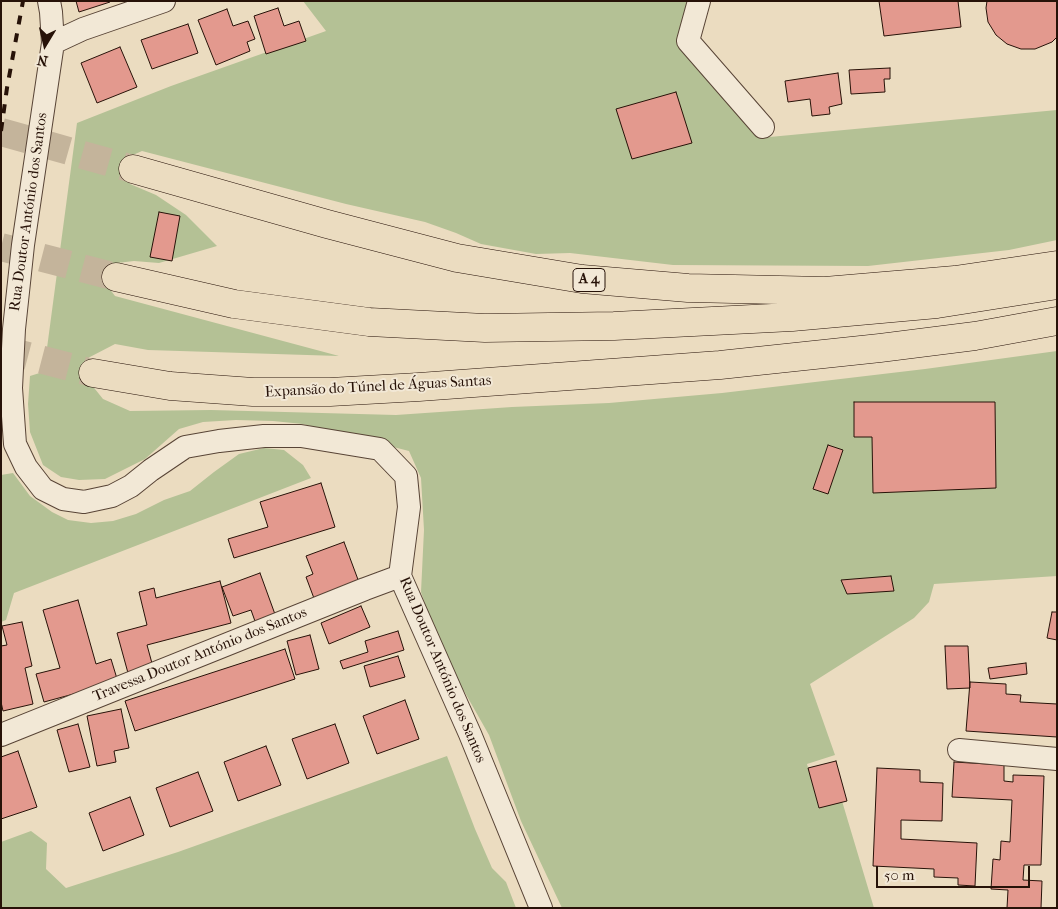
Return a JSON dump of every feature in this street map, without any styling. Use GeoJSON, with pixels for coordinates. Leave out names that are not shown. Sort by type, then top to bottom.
{"type":"FeatureCollection","features":[{"type":"Feature","properties":{"kind":"highway","name":"A 4"},"geometry":{"type":"LineString","coordinates":[[132,169],[457,258],[582,279],[688,288],[825,291],[955,280],[1057,265]]}},
{"type":"Feature","properties":{"kind":"highway"},"geometry":{"type":"LineString","coordinates":[[116,277],[234,304],[359,321],[485,328],[614,326],[792,317],[937,304],[1057,285]]}},
{"type":"Feature","properties":{"kind":"highway","name":"Expansão do Túnel de Águas Santas"},"geometry":{"type":"LineString","coordinates":[[93,373],[170,386],[253,392],[330,392],[720,365],[975,336],[1057,321]]}},
{"type":"Feature","properties":{"kind":"street","name":"Rua Doutor António dos Santos"},"geometry":{"type":"LineString","coordinates":[[49,1],[52,12],[53,43],[23,245],[14,330],[11,388],[15,444],[26,467],[43,489],[63,500],[84,502],[112,496],[131,486],[185,447],[264,436],[301,436],[380,449],[406,476],[409,507],[400,576],[470,734],[541,908]]}},
{"type":"Feature","properties":{"kind":"street"},"geometry":{"type":"LineString","coordinates":[[53,43],[83,29],[164,1]]}},
{"type":"Feature","properties":{"kind":"street"},"geometry":{"type":"LineString","coordinates":[[699,1],[688,41],[763,127]]}},
{"type":"Feature","properties":{"kind":"street","name":"Travessa Doutor António dos Santos"},"geometry":{"type":"LineString","coordinates":[[1,735],[400,576]]}},
{"type":"Feature","properties":{"kind":"street"},"geometry":{"type":"LineString","coordinates":[[959,750],[1057,759]]}},
{"type":"Feature","properties":{"kind":"green space"},"geometry":{"type":"Polygon","coordinates":[[[303,1],[689,1],[679,35],[759,138],[1057,110],[1057,240],[1009,250],[868,266],[673,265],[570,253],[536,254],[481,244],[425,222],[346,204],[142,151],[124,159],[130,184],[156,195],[186,215],[217,246],[159,263],[134,261],[117,263],[111,272],[109,288],[115,296],[339,356],[148,350],[115,344],[88,358],[83,374],[103,399],[130,411],[211,410],[396,415],[609,403],[722,393],[1057,351],[1057,576],[934,584],[929,602],[914,618],[810,684],[835,755],[807,764],[819,808],[842,801],[874,908],[562,908],[521,821],[489,735],[443,654],[429,616],[421,592],[424,530],[421,478],[409,451],[303,424],[236,420],[203,422],[179,429],[145,459],[105,479],[79,480],[61,477],[43,465],[30,432],[28,404],[30,376],[46,371],[47,348],[77,123],[171,86],[326,31],[303,1]]]}},
{"type":"Feature","properties":{"kind":"green space"},"geometry":{"type":"Polygon","coordinates":[[[264,448],[284,450],[303,465],[311,478],[14,593],[6,620],[1,622],[1,475],[13,473],[30,496],[52,512],[68,520],[91,523],[113,521],[136,514],[164,500],[190,491],[239,454],[264,448]]]}},
{"type":"Feature","properties":{"kind":"green space"},"geometry":{"type":"Polygon","coordinates":[[[447,756],[492,868],[506,882],[516,908],[1,908],[1,842],[31,831],[47,843],[46,869],[66,888],[178,852],[447,756]]]}},
{"type":"Feature","properties":{"kind":"building"},"geometry":{"type":"Polygon","coordinates":[[[76,1],[110,1],[110,2],[79,12],[76,1]]]}},
{"type":"Feature","properties":{"kind":"building"},"geometry":{"type":"Polygon","coordinates":[[[879,1],[958,1],[961,27],[884,36],[879,1]]]}},
{"type":"Feature","properties":{"kind":"building"},"geometry":{"type":"Polygon","coordinates":[[[987,1],[1057,1],[1057,37],[1052,42],[1035,49],[1021,49],[1007,44],[996,35],[988,22],[987,1]]]}},
{"type":"Feature","properties":{"kind":"building"},"geometry":{"type":"Polygon","coordinates":[[[278,8],[284,26],[299,21],[306,41],[266,54],[254,16],[278,8]]]}},
{"type":"Feature","properties":{"kind":"building"},"geometry":{"type":"Polygon","coordinates":[[[227,9],[233,26],[248,21],[255,39],[247,42],[250,51],[216,65],[198,20],[227,9]]]}},
{"type":"Feature","properties":{"kind":"building"},"geometry":{"type":"Polygon","coordinates":[[[188,24],[198,53],[152,69],[141,40],[188,24]]]}},
{"type":"Feature","properties":{"kind":"building"},"geometry":{"type":"Polygon","coordinates":[[[120,47],[137,87],[97,103],[81,63],[120,47]]]}},
{"type":"Feature","properties":{"kind":"building"},"geometry":{"type":"Polygon","coordinates":[[[890,68],[890,79],[884,79],[885,92],[851,94],[849,70],[890,68]]]}},
{"type":"Feature","properties":{"kind":"building"},"geometry":{"type":"Polygon","coordinates":[[[838,73],[842,104],[829,107],[830,114],[812,116],[810,99],[788,102],[785,81],[838,73]]]}},
{"type":"Feature","properties":{"kind":"building"},"geometry":{"type":"Polygon","coordinates":[[[676,92],[692,143],[632,159],[616,109],[676,92]]]}},
{"type":"Feature","properties":{"kind":"building"},"geometry":{"type":"Polygon","coordinates":[[[159,212],[180,216],[172,261],[150,257],[159,212]]]}},
{"type":"Feature","properties":{"kind":"building"},"geometry":{"type":"Polygon","coordinates":[[[854,402],[995,402],[996,488],[873,493],[872,437],[854,437],[854,402]]]}},
{"type":"Feature","properties":{"kind":"building"},"geometry":{"type":"Polygon","coordinates":[[[828,445],[843,450],[828,494],[813,489],[828,445]]]}},
{"type":"Feature","properties":{"kind":"building"},"geometry":{"type":"Polygon","coordinates":[[[321,483],[335,527],[234,558],[228,539],[268,527],[260,502],[321,483]]]}},
{"type":"Feature","properties":{"kind":"building"},"geometry":{"type":"Polygon","coordinates":[[[344,542],[360,585],[315,601],[306,577],[313,574],[306,556],[344,542]]]}},
{"type":"Feature","properties":{"kind":"building"},"geometry":{"type":"Polygon","coordinates":[[[260,573],[276,617],[256,624],[251,610],[233,616],[222,587],[260,573]]]}},
{"type":"Feature","properties":{"kind":"building"},"geometry":{"type":"Polygon","coordinates":[[[891,576],[894,591],[847,594],[841,580],[891,576]]]}},
{"type":"Feature","properties":{"kind":"building"},"geometry":{"type":"Polygon","coordinates":[[[220,581],[231,623],[147,645],[153,667],[128,673],[117,633],[147,625],[139,592],[154,588],[156,598],[220,581]]]}},
{"type":"Feature","properties":{"kind":"building"},"geometry":{"type":"Polygon","coordinates":[[[78,600],[96,664],[111,659],[118,682],[44,702],[36,674],[60,668],[43,610],[78,600]]]}},
{"type":"Feature","properties":{"kind":"building"},"geometry":{"type":"Polygon","coordinates":[[[361,606],[370,627],[329,644],[321,623],[361,606]]]}},
{"type":"Feature","properties":{"kind":"building"},"geometry":{"type":"Polygon","coordinates":[[[1052,612],[1057,612],[1057,640],[1047,638],[1052,612]]]}},
{"type":"Feature","properties":{"kind":"building"},"geometry":{"type":"Polygon","coordinates":[[[22,622],[32,666],[25,668],[33,704],[3,711],[1,702],[1,646],[7,645],[2,626],[22,622]]]}},
{"type":"Feature","properties":{"kind":"building"},"geometry":{"type":"Polygon","coordinates":[[[398,631],[404,650],[343,669],[340,661],[368,652],[365,641],[398,631]]]}},
{"type":"Feature","properties":{"kind":"building"},"geometry":{"type":"Polygon","coordinates":[[[310,635],[319,669],[296,675],[287,641],[310,635]]]}},
{"type":"Feature","properties":{"kind":"building"},"geometry":{"type":"Polygon","coordinates":[[[945,646],[968,646],[970,688],[947,689],[945,646]]]}},
{"type":"Feature","properties":{"kind":"building"},"geometry":{"type":"Polygon","coordinates":[[[285,649],[295,679],[135,731],[125,701],[285,649]]]}},
{"type":"Feature","properties":{"kind":"building"},"geometry":{"type":"Polygon","coordinates":[[[398,656],[405,677],[370,687],[364,666],[398,656]]]}},
{"type":"Feature","properties":{"kind":"building"},"geometry":{"type":"Polygon","coordinates":[[[1026,663],[1027,674],[990,679],[988,668],[1026,663]]]}},
{"type":"Feature","properties":{"kind":"building"},"geometry":{"type":"Polygon","coordinates":[[[970,682],[1006,684],[1006,694],[1021,695],[1020,702],[1057,704],[1057,737],[966,731],[970,682]]]}},
{"type":"Feature","properties":{"kind":"building"},"geometry":{"type":"Polygon","coordinates":[[[405,700],[419,739],[377,754],[363,716],[405,700]]]}},
{"type":"Feature","properties":{"kind":"building"},"geometry":{"type":"Polygon","coordinates":[[[121,709],[129,748],[114,751],[116,762],[97,766],[87,716],[121,709]]]}},
{"type":"Feature","properties":{"kind":"building"},"geometry":{"type":"Polygon","coordinates":[[[78,724],[90,767],[69,772],[57,730],[78,724]]]}},
{"type":"Feature","properties":{"kind":"building"},"geometry":{"type":"Polygon","coordinates":[[[335,724],[349,763],[307,779],[292,739],[335,724]]]}},
{"type":"Feature","properties":{"kind":"building"},"geometry":{"type":"Polygon","coordinates":[[[266,746],[281,785],[238,801],[224,762],[266,746]]]}},
{"type":"Feature","properties":{"kind":"building"},"geometry":{"type":"Polygon","coordinates":[[[18,751],[37,807],[1,819],[1,757],[18,751]]]}},
{"type":"Feature","properties":{"kind":"building"},"geometry":{"type":"Polygon","coordinates":[[[836,761],[847,801],[819,808],[808,768],[836,761]]]}},
{"type":"Feature","properties":{"kind":"building"},"geometry":{"type":"Polygon","coordinates":[[[954,762],[1004,765],[1004,781],[1013,782],[1013,775],[1044,776],[1041,865],[1024,865],[1023,880],[1042,881],[1041,908],[1007,908],[1008,890],[991,889],[993,859],[1000,860],[1001,841],[1010,842],[1012,800],[952,797],[954,762]]]}},
{"type":"Feature","properties":{"kind":"building"},"geometry":{"type":"Polygon","coordinates":[[[877,768],[920,770],[920,782],[943,783],[942,821],[901,820],[901,839],[977,843],[975,886],[958,885],[958,878],[934,877],[934,869],[873,866],[877,768]]]}},
{"type":"Feature","properties":{"kind":"building"},"geometry":{"type":"Polygon","coordinates":[[[198,772],[213,811],[170,827],[156,788],[198,772]]]}},
{"type":"Feature","properties":{"kind":"building"},"geometry":{"type":"Polygon","coordinates":[[[130,797],[144,835],[103,851],[89,813],[130,797]]]}},
{"type":"Feature","properties":{"kind":"tunnel"},"geometry":{"type":"LineString","coordinates":[[1,132],[133,169]]}},
{"type":"Feature","properties":{"kind":"tunnel"},"geometry":{"type":"LineString","coordinates":[[1,247],[116,277]]}},
{"type":"Feature","properties":{"kind":"tunnel"},"geometry":{"type":"LineString","coordinates":[[1,349],[93,373]]}},
{"type":"Feature","properties":{"kind":"railway"},"geometry":{"type":"LineString","coordinates":[[1,131],[23,1]]}}]}
